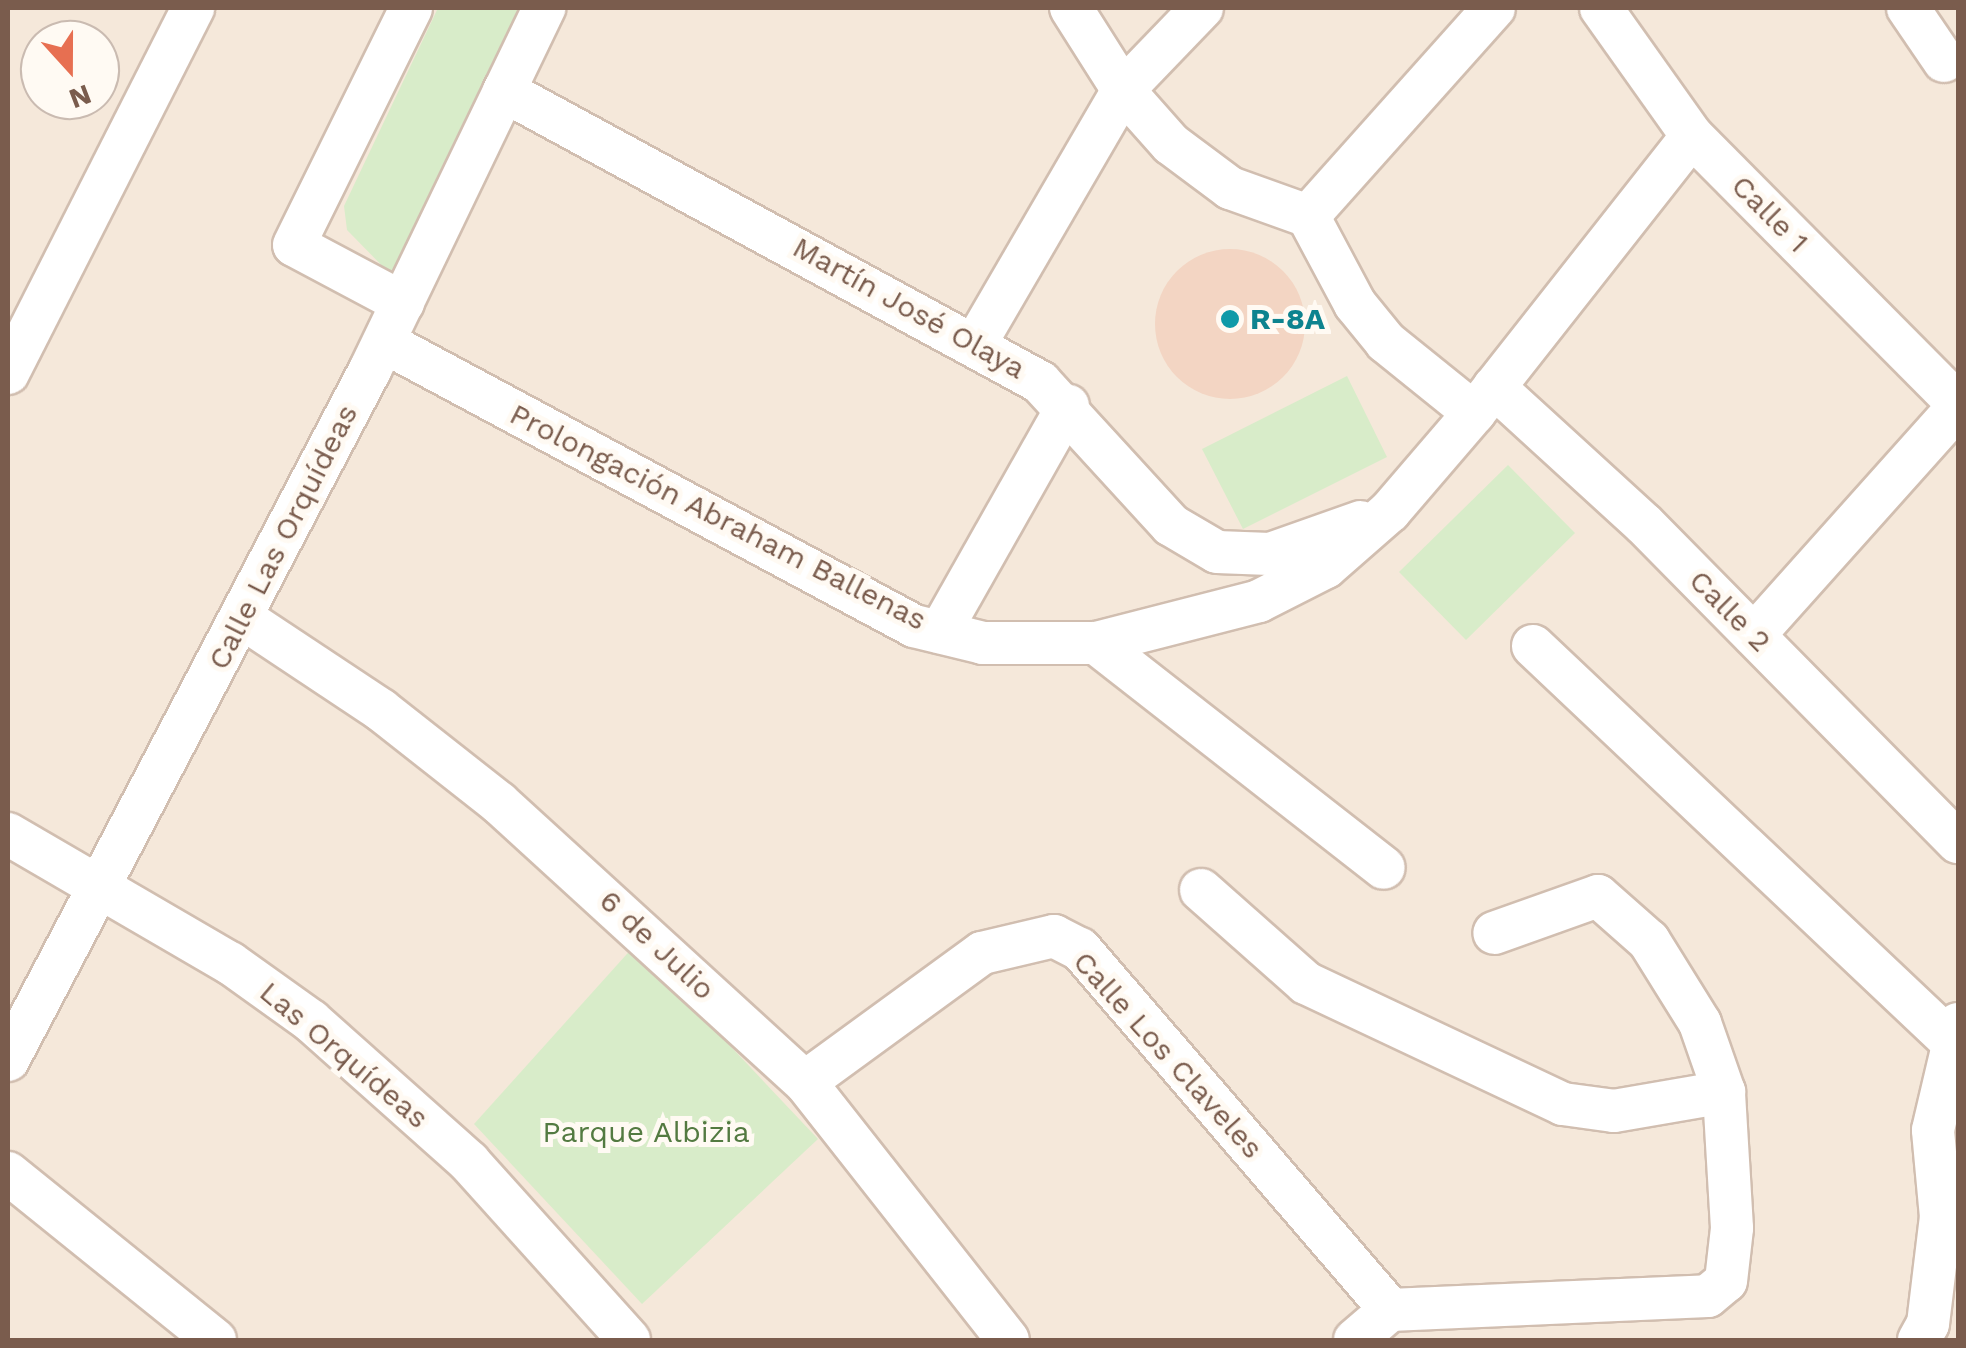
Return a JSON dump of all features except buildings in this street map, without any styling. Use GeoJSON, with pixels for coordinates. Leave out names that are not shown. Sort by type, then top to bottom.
{"type":"FeatureCollection","features":[{"type":"Feature","properties":{"kind":"street"},"geometry":{"type":"LineString","coordinates":[[8,374],[22,304],[194,8]]}},
{"type":"Feature","properties":{"kind":"street"},"geometry":{"type":"LineString","coordinates":[[402,304],[294,246],[411,8]]}},
{"type":"Feature","properties":{"kind":"street","name":"Calle Las Orquídeas"},"geometry":{"type":"LineString","coordinates":[[8,1060],[384,342],[544,8]]}},
{"type":"Feature","properties":{"kind":"street"},"geometry":{"type":"LineString","coordinates":[[1071,8],[1124,90],[1195,165],[1230,188],[1308,216],[1494,8]]}},
{"type":"Feature","properties":{"kind":"street"},"geometry":{"type":"LineString","coordinates":[[977,341],[1124,90],[1202,8]]}},
{"type":"Feature","properties":{"kind":"street","name":"Calle 1"},"geometry":{"type":"LineString","coordinates":[[1601,8],[1692,136],[1958,405]]}},
{"type":"Feature","properties":{"kind":"street"},"geometry":{"type":"LineString","coordinates":[[1908,8],[1944,62]]}},
{"type":"Feature","properties":{"kind":"street","name":"Martín José Olaya"},"geometry":{"type":"LineString","coordinates":[[504,90],[977,341],[1068,406],[1171,525],[1217,552],[1270,554],[1390,511]]}},
{"type":"Feature","properties":{"kind":"street","name":"Prolongación Abraham Ballenas"},"geometry":{"type":"LineString","coordinates":[[384,342],[914,626],[984,643],[1096,644],[1260,601],[1326,567],[1390,511],[1484,400],[1692,136]]}},
{"type":"Feature","properties":{"kind":"street","name":"Calle 2"},"geometry":{"type":"LineString","coordinates":[[1308,216],[1354,304],[1386,342],[1484,400],[1754,635],[1958,842]]}},
{"type":"Feature","properties":{"kind":"street"},"geometry":{"type":"LineString","coordinates":[[1754,635],[1958,405]]}},
{"type":"Feature","properties":{"kind":"street"},"geometry":{"type":"LineString","coordinates":[[940,632],[1068,406]]}},
{"type":"Feature","properties":{"kind":"street","name":"6 de Julio"},"geometry":{"type":"LineString","coordinates":[[241,617],[380,710],[499,803],[805,1082],[1008,1340]]}},
{"type":"Feature","properties":{"kind":"street"},"geometry":{"type":"LineString","coordinates":[[1096,644],[1384,868]]}},
{"type":"Feature","properties":{"kind":"street"},"geometry":{"type":"LineString","coordinates":[[1533,646],[1954,1032],[1933,1130],[1949,1204],[1928,1324],[1919,1340]]}},
{"type":"Feature","properties":{"kind":"street","name":"Las Orquídeas"},"geometry":{"type":"LineString","coordinates":[[8,834],[230,963],[361,1063],[470,1162],[629,1340]]}},
{"type":"Feature","properties":{"kind":"street"},"geometry":{"type":"LineString","coordinates":[[1201,890],[1306,983],[1563,1104],[1614,1112],[1724,1092]]}},
{"type":"Feature","properties":{"kind":"street"},"geometry":{"type":"LineString","coordinates":[[1355,1340],[1390,1310],[1720,1292],[1732,1228],[1724,1092],[1700,1023],[1649,942],[1598,896],[1494,933]]}},
{"type":"Feature","properties":{"kind":"street","name":"Calle Los Claveles"},"geometry":{"type":"LineString","coordinates":[[805,1082],[982,953],[1054,936],[1080,950],[1390,1310]]}},
{"type":"Feature","properties":{"kind":"street"},"geometry":{"type":"LineString","coordinates":[[8,1172],[215,1340]]}},
{"type":"Feature","properties":{"kind":"shaded area"},"geometry":{"type":"Polygon","coordinates":[[[8,8],[1958,8],[1958,1340],[8,1340],[8,8]]]}},
{"type":"Feature","properties":{"kind":"green space"},"geometry":{"type":"Polygon","coordinates":[[[438,8],[529,8],[396,280],[347,230],[344,206],[438,8]]]}},
{"type":"Feature","properties":{"kind":"green space"},"geometry":{"type":"Polygon","coordinates":[[[1347,376],[1387,457],[1243,529],[1202,449],[1347,376]]]}},
{"type":"Feature","properties":{"kind":"green space"},"geometry":{"type":"Polygon","coordinates":[[[1508,465],[1575,533],[1466,640],[1399,572],[1508,465]]]}},
{"type":"Feature","properties":{"kind":"green space","name":"Parque Albizia"},"geometry":{"type":"Polygon","coordinates":[[[635,945],[818,1139],[642,1304],[474,1124],[635,945]]]}},
{"type":"Feature","properties":{"kind":"place","name":"R-8A"},"geometry":{"type":"Point","coordinates":[1230,319]}}]}
